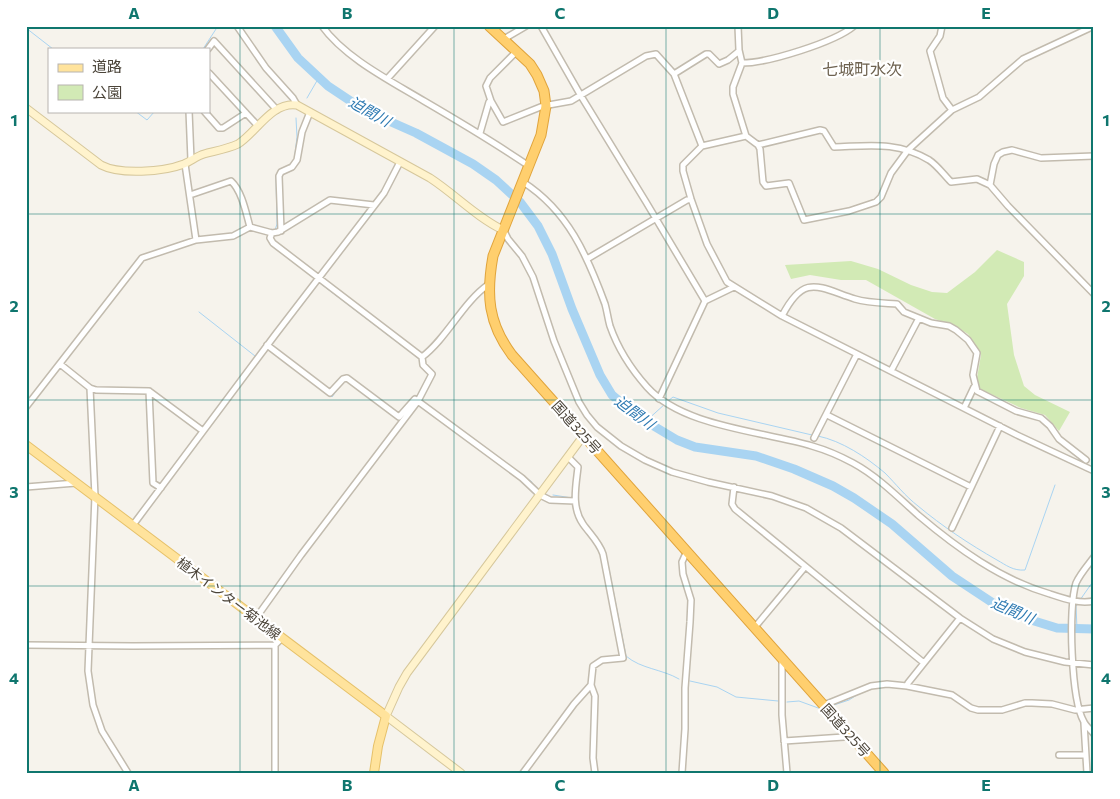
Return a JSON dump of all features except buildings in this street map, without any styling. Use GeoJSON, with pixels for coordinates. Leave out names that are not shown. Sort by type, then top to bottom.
{"type":"FeatureCollection","features":[{"type":"Feature","properties":{"kind":"highway","name":"国道325号"},"geometry":{"type":"LineString","coordinates":[[489,26],[530,64],[544,91],[546,106],[543,125],[529,166],[494,256],[489,295],[492,315],[498,332],[507,348],[884,773]]}},
{"type":"Feature","properties":{"kind":"main road","name":"植木インター菊池線"},"geometry":{"type":"LineString","coordinates":[[26,445],[386,716]]}},
{"type":"Feature","properties":{"kind":"main road"},"geometry":{"type":"LineString","coordinates":[[374,773],[378,746],[386,716]]}},
{"type":"Feature","properties":{"kind":"street"},"geometry":{"type":"LineString","coordinates":[[237,26],[266,68],[297,105]]}},
{"type":"Feature","properties":{"kind":"street"},"geometry":{"type":"LineString","coordinates":[[322,26],[326,32],[357,59],[529,166]]}},
{"type":"Feature","properties":{"kind":"street"},"geometry":{"type":"LineString","coordinates":[[387,79],[435,26]]}},
{"type":"Feature","properties":{"kind":"street"},"geometry":{"type":"LineString","coordinates":[[504,39],[526,26]]}},
{"type":"Feature","properties":{"kind":"street"},"geometry":{"type":"LineString","coordinates":[[541,26],[705,301]]}},
{"type":"Feature","properties":{"kind":"street"},"geometry":{"type":"LineString","coordinates":[[738,26],[739,51],[742,63],[733,87],[733,94],[746,136],[758,145],[760,149],[763,182],[766,186],[789,183],[804,220],[849,211],[876,202],[881,197],[891,172],[908,150],[952,110],[979,98],[1023,59],[1094,26]]}},
{"type":"Feature","properties":{"kind":"street"},"geometry":{"type":"LineString","coordinates":[[742,63],[759,62],[785,55],[839,36],[854,26]]}},
{"type":"Feature","properties":{"kind":"street"},"geometry":{"type":"LineString","coordinates":[[942,26],[940,36],[930,51],[943,98],[952,110]]}},
{"type":"Feature","properties":{"kind":"street"},"geometry":{"type":"LineString","coordinates":[[209,48],[214,40],[277,110]]}},
{"type":"Feature","properties":{"kind":"street"},"geometry":{"type":"LineString","coordinates":[[516,51],[487,82],[486,89],[491,102],[503,122],[525,112],[572,102],[646,56],[656,54],[674,74],[702,146]]}},
{"type":"Feature","properties":{"kind":"street"},"geometry":{"type":"LineString","coordinates":[[674,74],[706,54],[709,54],[719,64],[728,60],[739,51]]}},
{"type":"Feature","properties":{"kind":"street"},"geometry":{"type":"LineString","coordinates":[[210,74],[258,126]]}},
{"type":"Feature","properties":{"kind":"street"},"geometry":{"type":"LineString","coordinates":[[480,134],[489,102],[491,102]]}},
{"type":"Feature","properties":{"kind":"street"},"geometry":{"type":"LineString","coordinates":[[26,108],[91,158],[110,168],[120,170],[158,170],[188,162],[203,154],[236,144],[277,110],[288,105],[297,105],[440,184],[479,217],[504,230],[506,236],[522,256],[533,277],[554,341],[583,409],[592,422],[621,446],[658,467],[687,476],[783,499],[806,508],[826,519],[862,544],[960,618],[992,638],[1025,652],[1073,663],[1094,664]]}},
{"type":"Feature","properties":{"kind":"street"},"geometry":{"type":"LineString","coordinates":[[189,112],[188,162],[196,240]]}},
{"type":"Feature","properties":{"kind":"street"},"geometry":{"type":"LineString","coordinates":[[205,112],[219,128],[223,128],[246,113]]}},
{"type":"Feature","properties":{"kind":"street"},"geometry":{"type":"LineString","coordinates":[[281,231],[279,176],[281,172],[292,167],[297,160],[302,132],[310,112]]}},
{"type":"Feature","properties":{"kind":"street"},"geometry":{"type":"LineString","coordinates":[[758,145],[820,130],[824,131],[834,147],[888,145],[908,150],[930,161],[951,182],[977,179],[990,185],[1094,294]]}},
{"type":"Feature","properties":{"kind":"street"},"geometry":{"type":"LineString","coordinates":[[746,136],[702,146],[683,165],[691,199],[706,244],[727,282],[782,316],[1000,426],[1094,471]]}},
{"type":"Feature","properties":{"kind":"street"},"geometry":{"type":"LineString","coordinates":[[990,185],[994,164],[998,155],[1003,152],[1012,150],[1041,158],[1094,156]]}},
{"type":"Feature","properties":{"kind":"street"},"geometry":{"type":"LineString","coordinates":[[133,525],[374,205],[389,184],[400,162]]}},
{"type":"Feature","properties":{"kind":"street"},"geometry":{"type":"LineString","coordinates":[[190,195],[233,182],[241,198],[250,227]]}},
{"type":"Feature","properties":{"kind":"street"},"geometry":{"type":"LineString","coordinates":[[522,183],[546,199],[564,218],[587,259],[619,348],[646,387],[658,399],[698,418],[810,445],[845,458],[874,477],[933,528],[972,556],[1025,586],[1073,601],[1084,603],[1094,601]]}},
{"type":"Feature","properties":{"kind":"street"},"geometry":{"type":"LineString","coordinates":[[587,259],[691,199]]}},
{"type":"Feature","properties":{"kind":"street"},"geometry":{"type":"LineString","coordinates":[[26,408],[142,258],[196,240],[233,236],[250,227],[272,233],[281,231],[330,200],[374,205]]}},
{"type":"Feature","properties":{"kind":"street"},"geometry":{"type":"LineString","coordinates":[[256,618],[301,555],[418,401],[432,374],[423,365],[422,357],[273,243],[270,238],[272,233]]}},
{"type":"Feature","properties":{"kind":"street"},"geometry":{"type":"LineString","coordinates":[[422,357],[429,352],[455,323],[481,289],[489,284]]}},
{"type":"Feature","properties":{"kind":"street"},"geometry":{"type":"LineString","coordinates":[[782,316],[800,291],[814,286],[821,286],[856,300],[897,304],[904,312],[931,323],[949,326],[968,340],[977,353],[973,375],[974,386],[977,391],[1009,408],[1041,418],[1050,426],[1059,439],[1086,460]]}},
{"type":"Feature","properties":{"kind":"street"},"geometry":{"type":"LineString","coordinates":[[658,399],[705,301],[734,287]]}},
{"type":"Feature","properties":{"kind":"street"},"geometry":{"type":"LineString","coordinates":[[891,371],[919,318]]}},
{"type":"Feature","properties":{"kind":"street"},"geometry":{"type":"LineString","coordinates":[[267,345],[330,393],[343,379],[347,378],[399,417],[413,399],[418,401],[522,478],[540,495],[550,500],[575,501]]}},
{"type":"Feature","properties":{"kind":"street"},"geometry":{"type":"LineString","coordinates":[[814,438],[857,354]]}},
{"type":"Feature","properties":{"kind":"street"},"geometry":{"type":"LineString","coordinates":[[60,364],[90,388],[96,390],[149,391],[203,431]]}},
{"type":"Feature","properties":{"kind":"street"},"geometry":{"type":"LineString","coordinates":[[964,408],[974,386]]}},
{"type":"Feature","properties":{"kind":"street"},"geometry":{"type":"LineString","coordinates":[[90,388],[94,496],[88,672],[96,716],[102,730],[128,773]]}},
{"type":"Feature","properties":{"kind":"street"},"geometry":{"type":"LineString","coordinates":[[149,391],[153,483],[161,488]]}},
{"type":"Feature","properties":{"kind":"street"},"geometry":{"type":"LineString","coordinates":[[827,414],[971,487]]}},
{"type":"Feature","properties":{"kind":"street"},"geometry":{"type":"LineString","coordinates":[[952,528],[1000,426]]}},
{"type":"Feature","properties":{"kind":"street"},"geometry":{"type":"LineString","coordinates":[[461,773],[386,716],[398,687],[407,673],[584,435]]}},
{"type":"Feature","properties":{"kind":"street"},"geometry":{"type":"LineString","coordinates":[[568,457],[578,467],[575,501],[581,521],[602,550],[623,658],[602,660],[593,666],[591,684],[595,696],[593,758],[595,773]]}},
{"type":"Feature","properties":{"kind":"street"},"geometry":{"type":"LineString","coordinates":[[1083,466],[1086,460],[1094,458]]}},
{"type":"Feature","properties":{"kind":"street"},"geometry":{"type":"LineString","coordinates":[[26,487],[76,483]]}},
{"type":"Feature","properties":{"kind":"street"},"geometry":{"type":"LineString","coordinates":[[734,487],[732,504],[735,509],[924,663]]}},
{"type":"Feature","properties":{"kind":"street"},"geometry":{"type":"LineString","coordinates":[[682,773],[691,600],[683,574],[682,562],[687,551]]}},
{"type":"Feature","properties":{"kind":"street"},"geometry":{"type":"LineString","coordinates":[[1087,773],[1085,756],[1086,732],[1079,710],[1074,683],[1073,601],[1076,583],[1094,558]]}},
{"type":"Feature","properties":{"kind":"street"},"geometry":{"type":"LineString","coordinates":[[755,628],[806,566]]}},
{"type":"Feature","properties":{"kind":"street"},"geometry":{"type":"LineString","coordinates":[[907,686],[960,618]]}},
{"type":"Feature","properties":{"kind":"street"},"geometry":{"type":"LineString","coordinates":[[26,645],[275,645],[282,638]]}},
{"type":"Feature","properties":{"kind":"street"},"geometry":{"type":"LineString","coordinates":[[275,645],[276,773]]}},
{"type":"Feature","properties":{"kind":"street"},"geometry":{"type":"LineString","coordinates":[[782,658],[784,741],[787,773]]}},
{"type":"Feature","properties":{"kind":"street"},"geometry":{"type":"LineString","coordinates":[[523,773],[591,684]]}},
{"type":"Feature","properties":{"kind":"street"},"geometry":{"type":"LineString","coordinates":[[824,705],[871,686],[888,684],[907,686],[956,697],[968,706],[978,710],[1002,710],[1032,702],[1079,710],[1094,708]]}},
{"type":"Feature","properties":{"kind":"street"},"geometry":{"type":"LineString","coordinates":[[1084,722],[1094,734]]}},
{"type":"Feature","properties":{"kind":"street"},"geometry":{"type":"LineString","coordinates":[[784,741],[844,737],[849,733]]}},
{"type":"Feature","properties":{"kind":"street"},"geometry":{"type":"LineString","coordinates":[[1060,755],[1085,756]]}},
{"type":"Feature","properties":{"kind":"green space"},"geometry":{"type":"Polygon","coordinates":[[[997,250],[1024,262],[1024,276],[1007,304],[1014,355],[1024,386],[1035,395],[1070,412],[1059,431],[1045,415],[1021,408],[980,389],[977,378],[981,355],[968,334],[955,326],[935,319],[866,280],[841,280],[810,275],[791,279],[785,265],[851,261],[878,269],[911,285],[932,292],[947,293],[975,272],[997,250]]]}},
{"type":"Feature","properties":{"kind":"waterway"},"geometry":{"type":"LineString","coordinates":[[204,48],[218,26]]}},
{"type":"Feature","properties":{"kind":"waterway","name":"迫間川"},"geometry":{"type":"LineString","coordinates":[[275,26],[298,58],[328,86],[364,110],[416,133],[473,164],[496,180],[520,202],[538,226],[552,254],[572,309],[600,375],[612,395],[637,416],[677,440],[695,447],[756,456],[794,469],[833,486],[892,524],[952,576],[999,607],[1057,628],[1094,629]]}},
{"type":"Feature","properties":{"kind":"waterway"},"geometry":{"type":"LineString","coordinates":[[26,28],[52,48]]}},
{"type":"Feature","properties":{"kind":"waterway"},"geometry":{"type":"LineString","coordinates":[[307,98],[318,79]]}},
{"type":"Feature","properties":{"kind":"waterway"},"geometry":{"type":"LineString","coordinates":[[136,112],[147,120],[154,112]]}},
{"type":"Feature","properties":{"kind":"waterway"},"geometry":{"type":"LineString","coordinates":[[295,154],[297,137],[296,118]]}},
{"type":"Feature","properties":{"kind":"waterway"},"geometry":{"type":"LineString","coordinates":[[275,230],[277,224],[276,176],[279,171]]}},
{"type":"Feature","properties":{"kind":"waterway"},"geometry":{"type":"LineString","coordinates":[[272,246],[314,278]]}},
{"type":"Feature","properties":{"kind":"waterway"},"geometry":{"type":"LineString","coordinates":[[321,284],[418,358]]}},
{"type":"Feature","properties":{"kind":"waterway"},"geometry":{"type":"LineString","coordinates":[[199,312],[255,356]]}},
{"type":"Feature","properties":{"kind":"waterway"},"geometry":{"type":"LineString","coordinates":[[424,363],[432,370]]}},
{"type":"Feature","properties":{"kind":"waterway"},"geometry":{"type":"LineString","coordinates":[[329,394],[332,397],[342,383]]}},
{"type":"Feature","properties":{"kind":"waterway"},"geometry":{"type":"LineString","coordinates":[[417,397],[420,391]]}},
{"type":"Feature","properties":{"kind":"waterway"},"geometry":{"type":"LineString","coordinates":[[668,401],[673,397],[718,413],[812,435]]}},
{"type":"Feature","properties":{"kind":"waterway"},"geometry":{"type":"LineString","coordinates":[[422,401],[532,482]]}},
{"type":"Feature","properties":{"kind":"waterway"},"geometry":{"type":"LineString","coordinates":[[645,422],[665,404]]}},
{"type":"Feature","properties":{"kind":"waterway"},"geometry":{"type":"LineString","coordinates":[[818,436],[845,446],[870,461],[885,473],[909,498],[937,521],[976,548],[1017,570],[1025,570],[1055,485]]}},
{"type":"Feature","properties":{"kind":"waterway"},"geometry":{"type":"LineString","coordinates":[[553,495],[572,498]]}},
{"type":"Feature","properties":{"kind":"waterway"},"geometry":{"type":"LineString","coordinates":[[600,542],[606,554],[626,656],[638,664],[679,679]]}},
{"type":"Feature","properties":{"kind":"waterway"},"geometry":{"type":"LineString","coordinates":[[1080,600],[1094,580]]}},
{"type":"Feature","properties":{"kind":"waterway"},"geometry":{"type":"LineString","coordinates":[[1077,629],[1076,606],[1078,604]]}},
{"type":"Feature","properties":{"kind":"waterway"},"geometry":{"type":"LineString","coordinates":[[690,681],[717,687],[736,697],[778,701]]}},
{"type":"Feature","properties":{"kind":"waterway"},"geometry":{"type":"LineString","coordinates":[[831,706],[849,700],[860,693]]}},
{"type":"Feature","properties":{"kind":"waterway"},"geometry":{"type":"LineString","coordinates":[[787,702],[799,701],[821,709]]}},
{"type":"Feature","properties":{"kind":"waterway"},"geometry":{"type":"LineString","coordinates":[[1065,710],[1073,712]]}},
{"type":"Feature","properties":{"kind":"district","name":"七城町水次"},"geometry":{"type":"Point","coordinates":[862,68]}}]}
